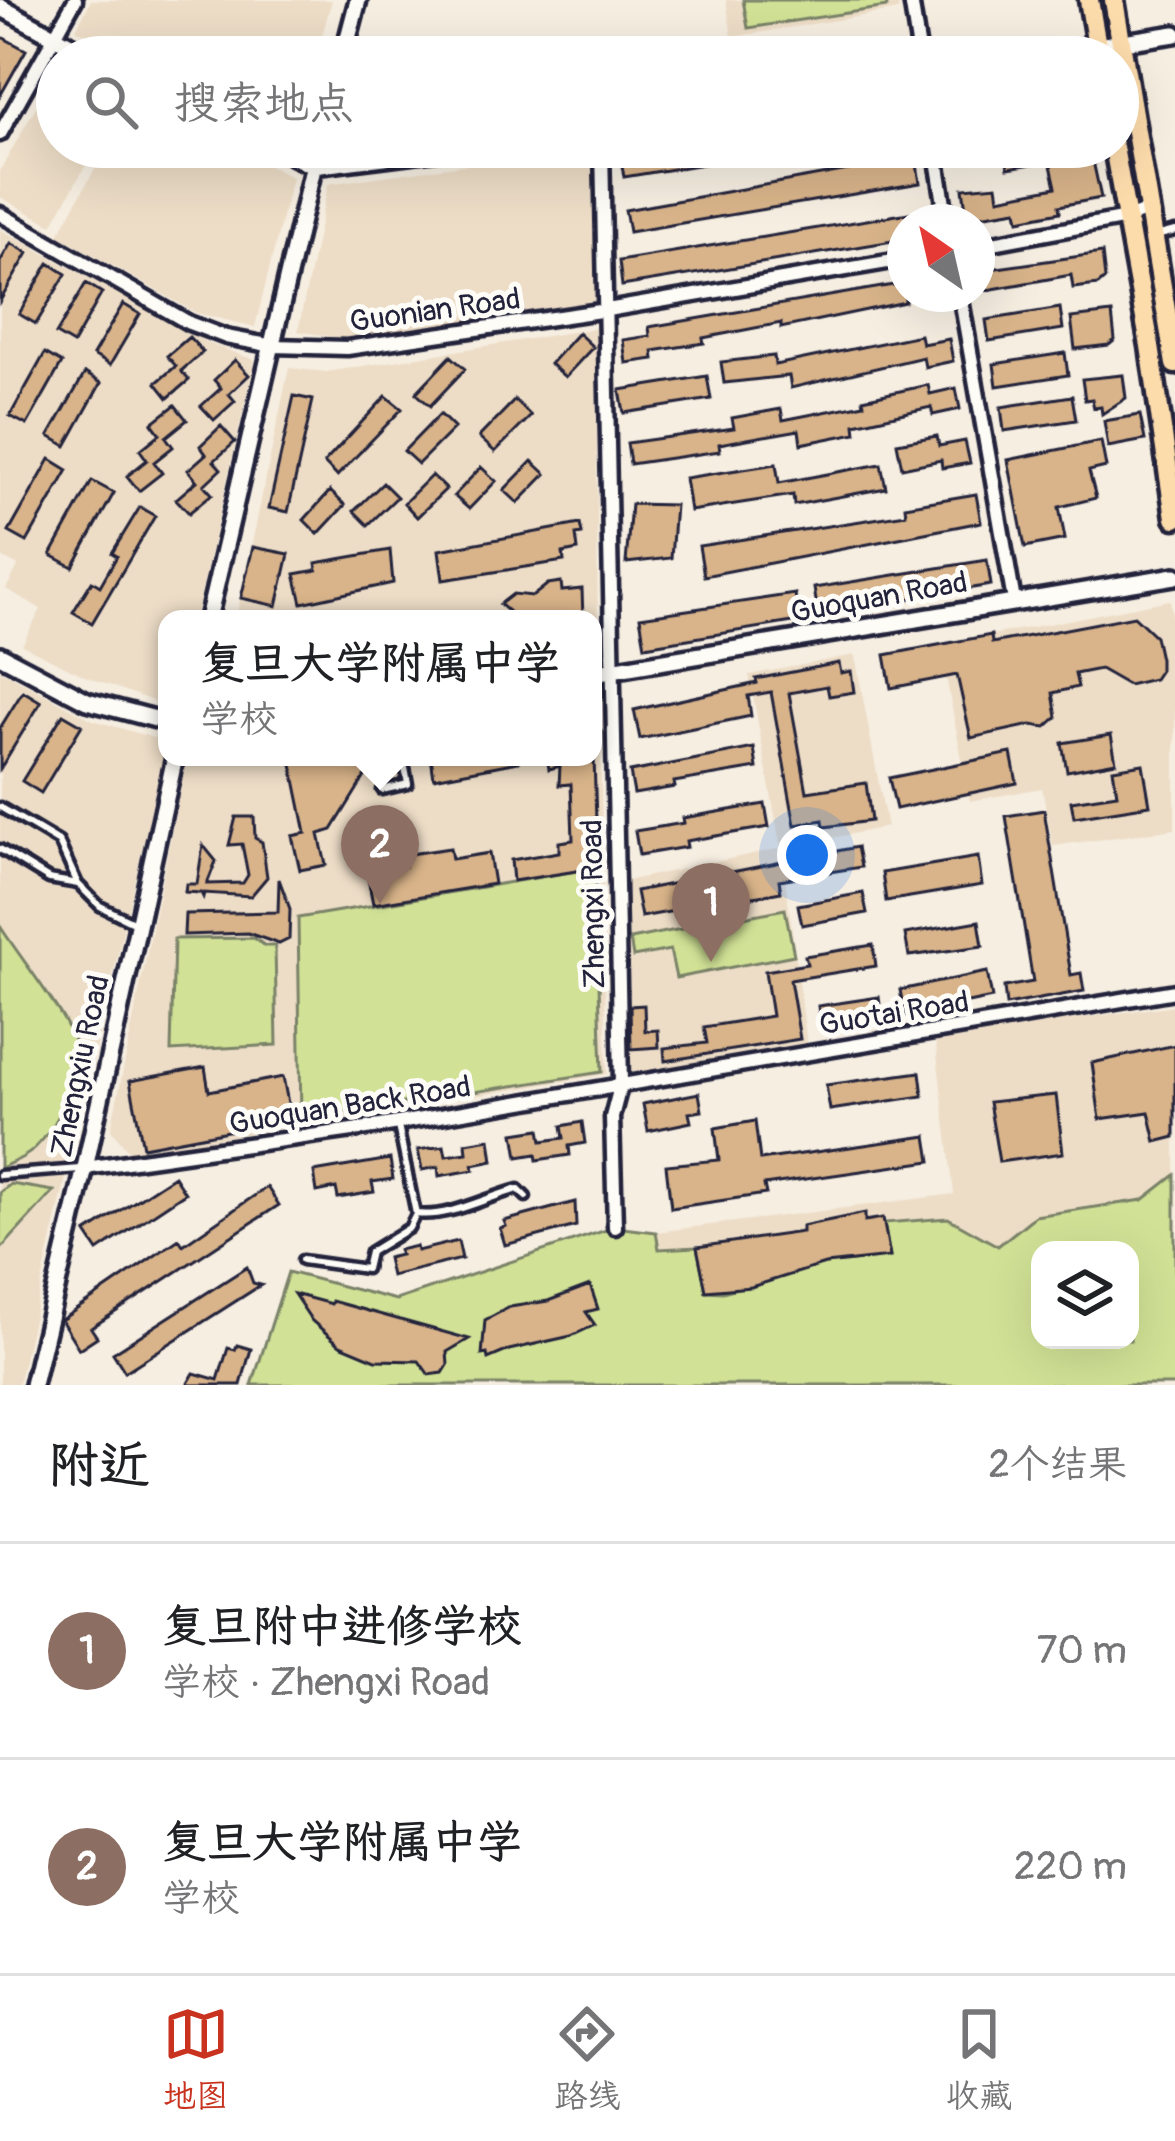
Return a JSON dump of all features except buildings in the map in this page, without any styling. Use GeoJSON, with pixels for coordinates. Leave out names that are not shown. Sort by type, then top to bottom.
{"type":"FeatureCollection","features":[{"type":"Feature","properties":{"kind":"main road"},"geometry":{"type":"LineString","coordinates":[[1089,0],[1095,36]]}},
{"type":"Feature","properties":{"kind":"main road"},"geometry":{"type":"LineString","coordinates":[[1114,0],[1121,36]]}},
{"type":"Feature","properties":{"kind":"main road"},"geometry":{"type":"LineString","coordinates":[[1139,152],[1175,364]]}},
{"type":"Feature","properties":{"kind":"main road"},"geometry":{"type":"LineString","coordinates":[[1118,168],[1175,518]]}},
{"type":"Feature","properties":{"kind":"street"},"geometry":{"type":"LineString","coordinates":[[56,36],[75,0]]}},
{"type":"Feature","properties":{"kind":"street"},"geometry":{"type":"LineString","coordinates":[[349,36],[358,0]]}},
{"type":"Feature","properties":{"kind":"street"},"geometry":{"type":"LineString","coordinates":[[910,0],[916,36]]}},
{"type":"Feature","properties":{"kind":"street"},"geometry":{"type":"LineString","coordinates":[[0,7],[51,36]]}},
{"type":"Feature","properties":{"kind":"street"},"geometry":{"type":"LineString","coordinates":[[1139,39],[1175,34]]}},
{"type":"Feature","properties":{"kind":"street"},"geometry":{"type":"LineString","coordinates":[[0,134],[36,71]]}},
{"type":"Feature","properties":{"kind":"street"},"geometry":{"type":"LineString","coordinates":[[210,610],[313,168]]}},
{"type":"Feature","properties":{"kind":"street","name":"Zhengxi Road"},"geometry":{"type":"LineString","coordinates":[[603,168],[621,1083],[612,1117],[615,1227]]}},
{"type":"Feature","properties":{"kind":"street"},"geometry":{"type":"LineString","coordinates":[[938,168],[944,204]]}},
{"type":"Feature","properties":{"kind":"street"},"geometry":{"type":"LineString","coordinates":[[995,243],[1148,210]]}},
{"type":"Feature","properties":{"kind":"street","name":"Guonian Road"},"geometry":{"type":"LineString","coordinates":[[0,214],[189,323],[226,337],[273,346],[347,348],[887,262]]}},
{"type":"Feature","properties":{"kind":"street"},"geometry":{"type":"LineString","coordinates":[[963,312],[1014,602]]}},
{"type":"Feature","properties":{"kind":"street","name":"Guoquan Road"},"geometry":{"type":"LineString","coordinates":[[602,672],[1175,577]]}},
{"type":"Feature","properties":{"kind":"street"},"geometry":{"type":"LineString","coordinates":[[0,655],[87,700],[158,720]]}},
{"type":"Feature","properties":{"kind":"street","name":"Zhengxiu Road"},"geometry":{"type":"LineString","coordinates":[[33,1385],[86,1168],[173,766]]}},
{"type":"Feature","properties":{"kind":"street","name":"Guotai Road"},"geometry":{"type":"LineString","coordinates":[[621,1083],[1175,991]]}},
{"type":"Feature","properties":{"kind":"street","name":"Guoquan Back Road"},"geometry":{"type":"LineString","coordinates":[[86,1168],[398,1123],[621,1083]]}},
{"type":"Feature","properties":{"kind":"lane"},"geometry":{"type":"LineString","coordinates":[[1153,237],[1175,231]]}},
{"type":"Feature","properties":{"kind":"lane"},"geometry":{"type":"LineString","coordinates":[[382,790],[408,784],[405,766]]}},
{"type":"Feature","properties":{"kind":"lane"},"geometry":{"type":"LineString","coordinates":[[0,807],[59,842],[78,884],[100,906],[139,924]]}},
{"type":"Feature","properties":{"kind":"lane"},"geometry":{"type":"LineString","coordinates":[[0,849],[49,878],[78,884]]}},
{"type":"Feature","properties":{"kind":"lane"},"geometry":{"type":"LineString","coordinates":[[302,1260],[366,1269],[370,1252],[409,1228],[416,1214],[398,1123]]}},
{"type":"Feature","properties":{"kind":"lane"},"geometry":{"type":"LineString","coordinates":[[0,1175],[86,1168]]}},
{"type":"Feature","properties":{"kind":"lane"},"geometry":{"type":"LineString","coordinates":[[416,1214],[439,1217],[472,1201],[518,1189],[526,1196]]}},
{"type":"Feature","properties":{"kind":"shaded area"},"geometry":{"type":"Polygon","coordinates":[[[91,0],[332,0],[322,36],[90,36],[76,29],[91,0]]]}},
{"type":"Feature","properties":{"kind":"shaded area"},"geometry":{"type":"Polygon","coordinates":[[[726,0],[897,0],[899,10],[738,36],[732,36],[726,0]]]}},
{"type":"Feature","properties":{"kind":"shaded area"},"geometry":{"type":"Polygon","coordinates":[[[36,107],[36,168],[84,168],[52,225],[0,197],[0,171],[36,107]]]}},
{"type":"Feature","properties":{"kind":"shaded area"},"geometry":{"type":"Polygon","coordinates":[[[95,168],[274,168],[292,177],[255,327],[196,313],[58,235],[95,168]]]}},
{"type":"Feature","properties":{"kind":"shaded area"},"geometry":{"type":"Polygon","coordinates":[[[442,168],[592,168],[596,302],[344,339],[298,331],[328,184],[442,168]]]}},
{"type":"Feature","properties":{"kind":"shaded area"},"geometry":{"type":"Polygon","coordinates":[[[0,229],[208,343],[255,360],[197,610],[158,610],[158,703],[87,677],[22,645],[41,609],[6,589],[18,566],[0,556],[0,229]]]}},
{"type":"Feature","properties":{"kind":"shaded area"},"geometry":{"type":"Polygon","coordinates":[[[596,328],[598,610],[238,610],[289,368],[326,372],[596,328]]]}},
{"type":"Feature","properties":{"kind":"shaded area"},"geometry":{"type":"Polygon","coordinates":[[[1170,600],[1175,633],[1175,829],[1053,846],[1042,788],[970,801],[946,677],[993,668],[991,635],[1170,600]]]}},
{"type":"Feature","properties":{"kind":"shaded area"},"geometry":{"type":"Polygon","coordinates":[[[855,655],[887,827],[781,848],[749,675],[855,655]]]}},
{"type":"Feature","properties":{"kind":"shaded area"},"geometry":{"type":"Polygon","coordinates":[[[0,670],[93,720],[158,739],[161,766],[18,1385],[0,1385],[0,670]]]}},
{"type":"Feature","properties":{"kind":"shaded area"},"geometry":{"type":"Polygon","coordinates":[[[185,766],[601,766],[607,1074],[130,1153],[111,1129],[185,766]]]}},
{"type":"Feature","properties":{"kind":"shaded area"},"geometry":{"type":"Polygon","coordinates":[[[781,848],[807,1043],[627,1074],[626,881],[781,848]]]}},
{"type":"Feature","properties":{"kind":"shaded area"},"geometry":{"type":"Polygon","coordinates":[[[1175,1005],[1175,1175],[1143,1200],[1035,1216],[998,1246],[948,1218],[885,1223],[890,1257],[849,1261],[723,1292],[706,1291],[658,1249],[656,1232],[954,1194],[935,1039],[1175,1005]]]}},
{"type":"Feature","properties":{"kind":"green space"},"geometry":{"type":"Polygon","coordinates":[[[743,0],[886,0],[887,7],[748,28],[743,0]]]}},
{"type":"Feature","properties":{"kind":"green space"},"geometry":{"type":"Polygon","coordinates":[[[595,868],[602,1072],[301,1119],[298,918],[595,868]]]}},
{"type":"Feature","properties":{"kind":"green space"},"geometry":{"type":"Polygon","coordinates":[[[785,909],[794,955],[676,978],[670,950],[633,957],[630,939],[785,909]]]}},
{"type":"Feature","properties":{"kind":"green space"},"geometry":{"type":"Polygon","coordinates":[[[0,926],[59,1012],[73,1038],[76,1066],[68,1098],[52,1127],[30,1153],[0,1168],[0,926]]]}},
{"type":"Feature","properties":{"kind":"green space"},"geometry":{"type":"Polygon","coordinates":[[[254,938],[275,946],[277,1045],[171,1051],[174,939],[254,938]]]}},
{"type":"Feature","properties":{"kind":"green space"},"geometry":{"type":"Polygon","coordinates":[[[1175,1175],[1175,1385],[252,1385],[288,1272],[396,1300],[615,1227],[656,1232],[659,1249],[697,1247],[706,1291],[723,1292],[825,1264],[890,1257],[884,1223],[948,1218],[998,1246],[1035,1216],[1143,1200],[1175,1175]]]}},
{"type":"Feature","properties":{"kind":"green space"},"geometry":{"type":"Polygon","coordinates":[[[11,1184],[54,1191],[0,1250],[0,1192],[11,1184]]]}},
{"type":"Feature","properties":{"kind":"place","name":"复旦大学附属中学"},"geometry":{"type":"Point","coordinates":[380,904]}},
{"type":"Feature","properties":{"kind":"place","name":"复旦附中进修学校"},"geometry":{"type":"Point","coordinates":[711,962]}}]}
